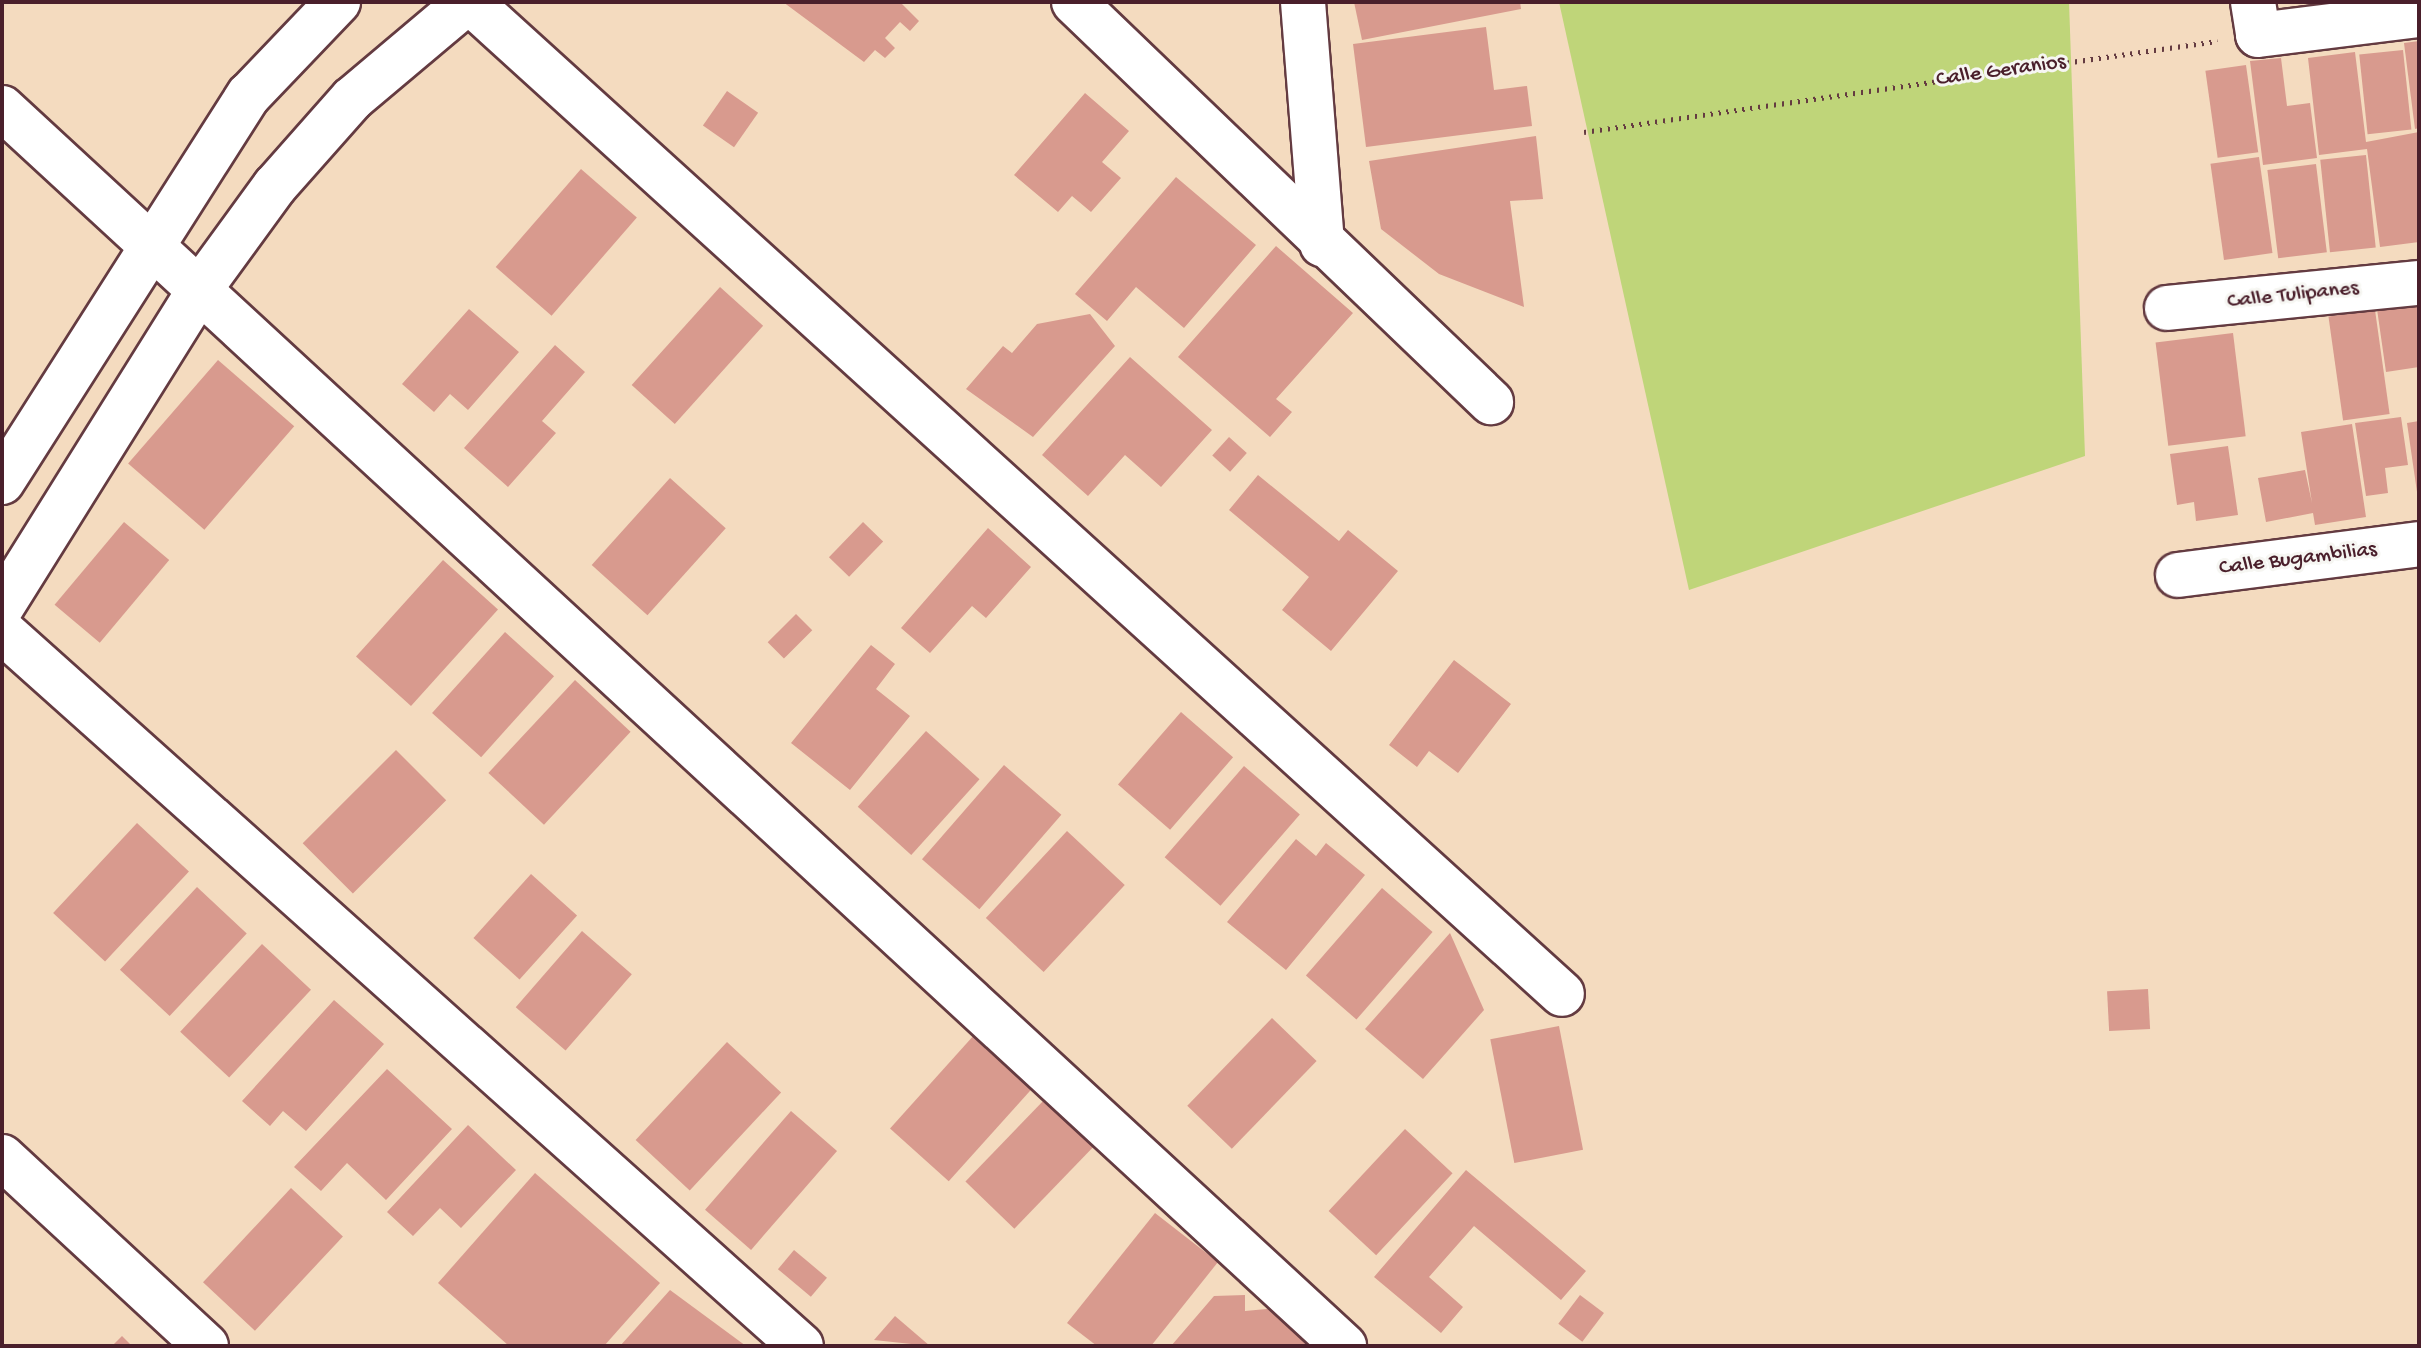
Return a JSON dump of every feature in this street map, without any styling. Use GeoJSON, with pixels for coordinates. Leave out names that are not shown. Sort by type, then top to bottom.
{"type":"FeatureCollection","features":[{"type":"Feature","properties":{"kind":"street"},"geometry":{"type":"LineString","coordinates":[[2,482],[249,95],[338,2]]}},
{"type":"Feature","properties":{"kind":"street"},"geometry":{"type":"LineString","coordinates":[[2,606],[202,286],[352,99],[469,2],[1562,994]]}},
{"type":"Feature","properties":{"kind":"street"},"geometry":{"type":"LineString","coordinates":[[1074,2],[1322,244],[1491,402]]}},
{"type":"Feature","properties":{"kind":"street"},"geometry":{"type":"LineString","coordinates":[[1303,2],[1322,244]]}},
{"type":"Feature","properties":{"kind":"street"},"geometry":{"type":"LineString","coordinates":[[2255,19],[2419,15]]}},
{"type":"Feature","properties":{"kind":"street"},"geometry":{"type":"LineString","coordinates":[[2,108],[202,286],[1344,1346]]}},
{"type":"Feature","properties":{"kind":"street","name":"Calle Tulipanes"},"geometry":{"type":"LineString","coordinates":[[2167,308],[2419,283]]}},
{"type":"Feature","properties":{"kind":"street","name":"Calle Bugambilias"},"geometry":{"type":"LineString","coordinates":[[2178,575],[2419,544]]}},
{"type":"Feature","properties":{"kind":"street"},"geometry":{"type":"LineString","coordinates":[[2,631],[801,1346]]}},
{"type":"Feature","properties":{"kind":"street"},"geometry":{"type":"LineString","coordinates":[[2,1157],[206,1346]]}},
{"type":"Feature","properties":{"kind":"path","name":"Calle Geranios"},"geometry":{"type":"LineString","coordinates":[[1584,132],[2255,19]]}},
{"type":"Feature","properties":{"kind":"green space"},"geometry":{"type":"Polygon","coordinates":[[[1559,2],[2069,2],[2085,456],[1689,590],[1559,2]]]}},
{"type":"Feature","properties":{"kind":"building"},"geometry":{"type":"Polygon","coordinates":[[[783,2],[900,2],[919,21],[910,31],[900,22],[885,38],[895,48],[885,58],[875,50],[864,62],[783,2]]]}},
{"type":"Feature","properties":{"kind":"building"},"geometry":{"type":"Polygon","coordinates":[[[1354,2],[1520,2],[1521,9],[1362,40],[1354,2]]]}},
{"type":"Feature","properties":{"kind":"building"},"geometry":{"type":"Polygon","coordinates":[[[1486,27],[1494,90],[1527,86],[1532,126],[1366,147],[1353,44],[1486,27]]]}},
{"type":"Feature","properties":{"kind":"building"},"geometry":{"type":"Polygon","coordinates":[[[2419,41],[2419,128],[2415,129],[2404,43],[2419,41]]]}},
{"type":"Feature","properties":{"kind":"building"},"geometry":{"type":"Polygon","coordinates":[[[2403,50],[2411,130],[2368,134],[2359,55],[2403,50]]]}},
{"type":"Feature","properties":{"kind":"building"},"geometry":{"type":"Polygon","coordinates":[[[2355,52],[2366,142],[2419,132],[2419,242],[2380,247],[2367,149],[2319,155],[2308,58],[2355,52]]]}},
{"type":"Feature","properties":{"kind":"building"},"geometry":{"type":"Polygon","coordinates":[[[2281,58],[2287,106],[2310,103],[2317,158],[2263,165],[2250,61],[2281,58]]]}},
{"type":"Feature","properties":{"kind":"building"},"geometry":{"type":"Polygon","coordinates":[[[2246,65],[2258,152],[2218,158],[2205,71],[2246,65]]]}},
{"type":"Feature","properties":{"kind":"building"},"geometry":{"type":"Polygon","coordinates":[[[727,91],[758,113],[734,147],[703,125],[727,91]]]}},
{"type":"Feature","properties":{"kind":"building"},"geometry":{"type":"Polygon","coordinates":[[[1085,93],[1129,131],[1102,162],[1121,178],[1091,212],[1072,196],[1058,212],[1014,175],[1085,93]]]}},
{"type":"Feature","properties":{"kind":"building"},"geometry":{"type":"Polygon","coordinates":[[[1536,136],[1543,199],[1510,201],[1524,307],[1439,274],[1381,229],[1369,161],[1536,136]]]}},
{"type":"Feature","properties":{"kind":"building"},"geometry":{"type":"Polygon","coordinates":[[[2366,155],[2376,247],[2330,252],[2320,160],[2366,155]]]}},
{"type":"Feature","properties":{"kind":"building"},"geometry":{"type":"Polygon","coordinates":[[[2259,157],[2272,253],[2224,260],[2210,164],[2259,157]]]}},
{"type":"Feature","properties":{"kind":"building"},"geometry":{"type":"Polygon","coordinates":[[[2316,164],[2327,252],[2278,258],[2267,170],[2316,164]]]}},
{"type":"Feature","properties":{"kind":"building"},"geometry":{"type":"Polygon","coordinates":[[[581,169],[637,218],[552,316],[496,267],[581,169]]]}},
{"type":"Feature","properties":{"kind":"building"},"geometry":{"type":"Polygon","coordinates":[[[1176,177],[1256,245],[1184,328],[1136,287],[1107,321],[1075,294],[1176,177]]]}},
{"type":"Feature","properties":{"kind":"building"},"geometry":{"type":"Polygon","coordinates":[[[1276,246],[1353,313],[1276,399],[1292,412],[1270,437],[1178,357],[1276,246]]]}},
{"type":"Feature","properties":{"kind":"building"},"geometry":{"type":"Polygon","coordinates":[[[720,287],[763,326],[675,424],[632,385],[720,287]]]}},
{"type":"Feature","properties":{"kind":"building"},"geometry":{"type":"Polygon","coordinates":[[[2419,303],[2419,367],[2386,372],[2377,309],[2419,303]]]}},
{"type":"Feature","properties":{"kind":"building"},"geometry":{"type":"Polygon","coordinates":[[[469,309],[519,352],[468,410],[450,394],[434,412],[402,384],[469,309]]]}},
{"type":"Feature","properties":{"kind":"building"},"geometry":{"type":"Polygon","coordinates":[[[2375,310],[2390,414],[2343,421],[2328,317],[2375,310]]]}},
{"type":"Feature","properties":{"kind":"building"},"geometry":{"type":"Polygon","coordinates":[[[1090,314],[1115,346],[1033,437],[966,389],[1003,346],[1012,353],[1037,324],[1090,314]]]}},
{"type":"Feature","properties":{"kind":"building"},"geometry":{"type":"Polygon","coordinates":[[[2233,333],[2246,436],[2168,446],[2156,343],[2233,333]]]}},
{"type":"Feature","properties":{"kind":"building"},"geometry":{"type":"Polygon","coordinates":[[[555,345],[585,372],[542,421],[556,433],[508,487],[464,448],[555,345]]]}},
{"type":"Feature","properties":{"kind":"building"},"geometry":{"type":"Polygon","coordinates":[[[1130,357],[1212,430],[1161,487],[1125,455],[1088,496],[1042,455],[1130,357]]]}},
{"type":"Feature","properties":{"kind":"building"},"geometry":{"type":"Polygon","coordinates":[[[218,360],[294,426],[204,530],[128,463],[218,360]]]}},
{"type":"Feature","properties":{"kind":"building"},"geometry":{"type":"Polygon","coordinates":[[[2401,417],[2408,465],[2385,468],[2388,493],[2366,496],[2355,423],[2401,417]]]}},
{"type":"Feature","properties":{"kind":"building"},"geometry":{"type":"Polygon","coordinates":[[[2419,421],[2419,492],[2417,492],[2407,423],[2419,421]]]}},
{"type":"Feature","properties":{"kind":"building"},"geometry":{"type":"Polygon","coordinates":[[[2352,424],[2366,517],[2315,525],[2313,513],[2266,522],[2258,478],[2305,470],[2312,503],[2301,432],[2352,424]]]}},
{"type":"Feature","properties":{"kind":"building"},"geometry":{"type":"Polygon","coordinates":[[[1229,437],[1247,453],[1230,472],[1212,456],[1229,437]]]}},
{"type":"Feature","properties":{"kind":"building"},"geometry":{"type":"Polygon","coordinates":[[[2228,446],[2238,515],[2196,521],[2194,502],[2177,505],[2170,454],[2228,446]]]}},
{"type":"Feature","properties":{"kind":"building"},"geometry":{"type":"Polygon","coordinates":[[[1258,475],[1339,541],[1348,530],[1398,571],[1331,651],[1282,610],[1309,577],[1229,510],[1258,475]]]}},
{"type":"Feature","properties":{"kind":"building"},"geometry":{"type":"Polygon","coordinates":[[[670,478],[726,528],[647,615],[592,565],[670,478]]]}},
{"type":"Feature","properties":{"kind":"building"},"geometry":{"type":"Polygon","coordinates":[[[124,522],[169,560],[100,643],[55,605],[124,522]]]}},
{"type":"Feature","properties":{"kind":"building"},"geometry":{"type":"Polygon","coordinates":[[[863,522],[883,541],[849,577],[829,557],[863,522]]]}},
{"type":"Feature","properties":{"kind":"building"},"geometry":{"type":"Polygon","coordinates":[[[988,528],[1031,567],[986,618],[972,606],[930,653],[901,628],[988,528]]]}},
{"type":"Feature","properties":{"kind":"building"},"geometry":{"type":"Polygon","coordinates":[[[443,560],[498,610],[411,706],[356,657],[443,560]]]}},
{"type":"Feature","properties":{"kind":"building"},"geometry":{"type":"Polygon","coordinates":[[[796,614],[812,630],[784,659],[768,642],[796,614]]]}},
{"type":"Feature","properties":{"kind":"building"},"geometry":{"type":"Polygon","coordinates":[[[505,632],[554,676],[481,757],[432,713],[505,632]]]}},
{"type":"Feature","properties":{"kind":"building"},"geometry":{"type":"Polygon","coordinates":[[[871,645],[895,664],[876,689],[910,716],[850,790],[791,743],[871,645]]]}},
{"type":"Feature","properties":{"kind":"building"},"geometry":{"type":"Polygon","coordinates":[[[1454,660],[1511,704],[1458,773],[1429,751],[1417,767],[1389,745],[1454,660]]]}},
{"type":"Feature","properties":{"kind":"building"},"geometry":{"type":"Polygon","coordinates":[[[575,680],[631,732],[544,825],[488,773],[575,680]]]}},
{"type":"Feature","properties":{"kind":"building"},"geometry":{"type":"Polygon","coordinates":[[[1181,712],[1233,757],[1170,830],[1118,784],[1181,712]]]}},
{"type":"Feature","properties":{"kind":"building"},"geometry":{"type":"Polygon","coordinates":[[[926,731],[980,779],[911,855],[858,807],[926,731]]]}},
{"type":"Feature","properties":{"kind":"building"},"geometry":{"type":"Polygon","coordinates":[[[396,750],[446,800],[353,894],[303,843],[396,750]]]}},
{"type":"Feature","properties":{"kind":"building"},"geometry":{"type":"Polygon","coordinates":[[[1004,765],[1061,815],[979,909],[922,859],[1004,765]]]}},
{"type":"Feature","properties":{"kind":"building"},"geometry":{"type":"Polygon","coordinates":[[[1244,766],[1300,815],[1220,906],[1165,857],[1244,766]]]}},
{"type":"Feature","properties":{"kind":"building"},"geometry":{"type":"Polygon","coordinates":[[[137,823],[189,871],[105,961],[53,913],[137,823]]]}},
{"type":"Feature","properties":{"kind":"building"},"geometry":{"type":"Polygon","coordinates":[[[1067,831],[1125,885],[1044,972],[986,918],[1067,831]]]}},
{"type":"Feature","properties":{"kind":"building"},"geometry":{"type":"Polygon","coordinates":[[[1296,839],[1316,856],[1326,843],[1365,875],[1286,970],[1227,922],[1296,839]]]}},
{"type":"Feature","properties":{"kind":"building"},"geometry":{"type":"Polygon","coordinates":[[[531,874],[577,915],[520,979],[473,938],[531,874]]]}},
{"type":"Feature","properties":{"kind":"building"},"geometry":{"type":"Polygon","coordinates":[[[197,887],[247,933],[170,1016],[120,970],[197,887]]]}},
{"type":"Feature","properties":{"kind":"building"},"geometry":{"type":"Polygon","coordinates":[[[1382,888],[1433,932],[1356,1020],[1306,976],[1382,888]]]}},
{"type":"Feature","properties":{"kind":"building"},"geometry":{"type":"Polygon","coordinates":[[[582,931],[632,974],[566,1051],[516,1007],[582,931]]]}},
{"type":"Feature","properties":{"kind":"building"},"geometry":{"type":"Polygon","coordinates":[[[1450,933],[1484,1010],[1423,1079],[1365,1029],[1450,933]]]}},
{"type":"Feature","properties":{"kind":"building"},"geometry":{"type":"Polygon","coordinates":[[[262,944],[311,990],[229,1077],[180,1032],[262,944]]]}},
{"type":"Feature","properties":{"kind":"building"},"geometry":{"type":"Polygon","coordinates":[[[2148,989],[2150,1029],[2109,1031],[2107,991],[2148,989]]]}},
{"type":"Feature","properties":{"kind":"building"},"geometry":{"type":"Polygon","coordinates":[[[334,1000],[384,1044],[306,1131],[283,1111],[270,1126],[242,1101],[334,1000]]]}},
{"type":"Feature","properties":{"kind":"building"},"geometry":{"type":"Polygon","coordinates":[[[1272,1018],[1317,1061],[1232,1149],[1187,1106],[1272,1018]]]}},
{"type":"Feature","properties":{"kind":"building"},"geometry":{"type":"Polygon","coordinates":[[[1559,1026],[1583,1150],[1514,1163],[1490,1039],[1559,1026]]]}},
{"type":"Feature","properties":{"kind":"building"},"geometry":{"type":"Polygon","coordinates":[[[975,1034],[1034,1087],[949,1181],[890,1128],[975,1034]]]}},
{"type":"Feature","properties":{"kind":"building"},"geometry":{"type":"Polygon","coordinates":[[[727,1042],[781,1092],[690,1190],[636,1140],[727,1042]]]}},
{"type":"Feature","properties":{"kind":"building"},"geometry":{"type":"Polygon","coordinates":[[[387,1069],[452,1129],[386,1200],[347,1163],[321,1191],[294,1167],[387,1069]]]}},
{"type":"Feature","properties":{"kind":"building"},"geometry":{"type":"Polygon","coordinates":[[[1046,1098],[1095,1145],[1014,1229],[965,1181],[1046,1098]]]}},
{"type":"Feature","properties":{"kind":"building"},"geometry":{"type":"Polygon","coordinates":[[[791,1111],[837,1151],[751,1250],[705,1210],[791,1111]]]}},
{"type":"Feature","properties":{"kind":"building"},"geometry":{"type":"Polygon","coordinates":[[[468,1125],[516,1170],[461,1228],[440,1208],[413,1236],[387,1212],[468,1125]]]}},
{"type":"Feature","properties":{"kind":"building"},"geometry":{"type":"Polygon","coordinates":[[[1405,1129],[1453,1173],[1376,1255],[1329,1211],[1405,1129]]]}},
{"type":"Feature","properties":{"kind":"building"},"geometry":{"type":"Polygon","coordinates":[[[1466,1170],[1586,1271],[1561,1300],[1474,1226],[1429,1277],[1463,1307],[1441,1333],[1374,1277],[1466,1170]]]}},
{"type":"Feature","properties":{"kind":"building"},"geometry":{"type":"Polygon","coordinates":[[[535,1173],[660,1283],[604,1346],[509,1346],[438,1283],[535,1173]]]}},
{"type":"Feature","properties":{"kind":"building"},"geometry":{"type":"Polygon","coordinates":[[[291,1188],[343,1236],[255,1331],[203,1282],[291,1188]]]}},
{"type":"Feature","properties":{"kind":"building"},"geometry":{"type":"Polygon","coordinates":[[[1155,1213],[1218,1262],[1151,1346],[1097,1346],[1067,1323],[1155,1213]]]}},
{"type":"Feature","properties":{"kind":"building"},"geometry":{"type":"Polygon","coordinates":[[[794,1250],[827,1278],[811,1297],[778,1269],[794,1250]]]}},
{"type":"Feature","properties":{"kind":"building"},"geometry":{"type":"Polygon","coordinates":[[[670,1290],[746,1346],[620,1346],[670,1290]]]}},
{"type":"Feature","properties":{"kind":"building"},"geometry":{"type":"Polygon","coordinates":[[[1245,1295],[1245,1311],[1289,1307],[1312,1346],[1171,1346],[1214,1296],[1245,1295]]]}},
{"type":"Feature","properties":{"kind":"building"},"geometry":{"type":"Polygon","coordinates":[[[1580,1295],[1604,1313],[1582,1342],[1558,1324],[1580,1295]]]}},
{"type":"Feature","properties":{"kind":"building"},"geometry":{"type":"Polygon","coordinates":[[[895,1316],[930,1346],[874,1340],[895,1316]]]}},
{"type":"Feature","properties":{"kind":"building"},"geometry":{"type":"Polygon","coordinates":[[[122,1336],[132,1346],[112,1346],[122,1336]]]}}]}
